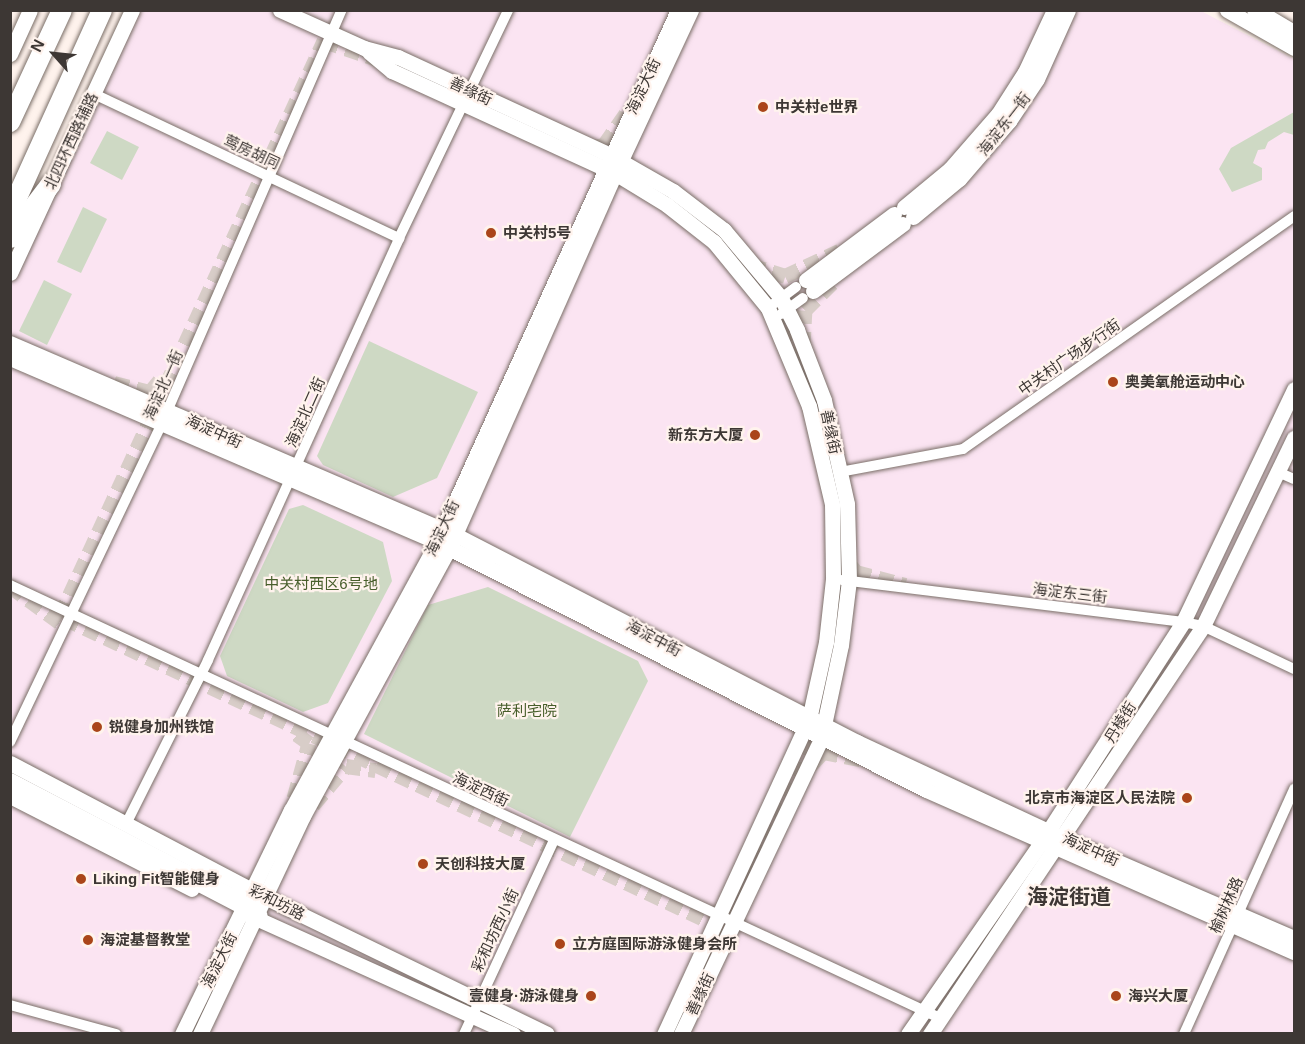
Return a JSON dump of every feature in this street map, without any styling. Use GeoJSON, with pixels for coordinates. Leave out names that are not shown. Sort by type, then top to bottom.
{"type":"FeatureCollection","features":[{"type":"Feature","properties":{"kind":"highway"},"geometry":{"type":"LineString","coordinates":[[10,122],[62,10]]}},
{"type":"Feature","properties":{"kind":"highway"},"geometry":{"type":"LineString","coordinates":[[10,213],[102,10]]}},
{"type":"Feature","properties":{"kind":"highway"},"geometry":{"type":"LineString","coordinates":[[10,238],[51,184]]}},
{"type":"Feature","properties":{"kind":"highway"},"geometry":{"type":"LineString","coordinates":[[10,783],[253,905]]}},
{"type":"Feature","properties":{"kind":"main road"},"geometry":{"type":"LineString","coordinates":[[10,54],[16,28],[30,10]]}},
{"type":"Feature","properties":{"kind":"main road","name":"北四环西路辅路"},"geometry":{"type":"LineString","coordinates":[[10,273],[132,10]]}},
{"type":"Feature","properties":{"kind":"main road","name":"善缘街"},"geometry":{"type":"LineString","coordinates":[[280,10],[364,48],[398,57],[469,90],[613,164],[714,242],[771,314],[809,406],[832,504],[833,579],[826,642],[807,725],[681,1034]]}},
{"type":"Feature","properties":{"kind":"main road","name":"海淀大街"},"geometry":{"type":"LineString","coordinates":[[613,164],[691,10]]}},
{"type":"Feature","properties":{"kind":"main road","name":"海淀东一街"},"geometry":{"type":"LineString","coordinates":[[903,215],[950,169],[998,114],[1026,72],[1054,10]]}},
{"type":"Feature","properties":{"kind":"main road","name":"海淀东一街"},"geometry":{"type":"LineString","coordinates":[[804,289],[903,215],[959,179],[1009,121],[1037,79],[1068,10]]}},
{"type":"Feature","properties":{"kind":"main road"},"geometry":{"type":"LineString","coordinates":[[1227,10],[1294,48]]}},
{"type":"Feature","properties":{"kind":"main road"},"geometry":{"type":"LineString","coordinates":[[1256,10],[1294,33]]}},
{"type":"Feature","properties":{"kind":"main road","name":"海淀大街"},"geometry":{"type":"LineString","coordinates":[[200,1034],[291,810],[339,738],[446,538],[613,164],[676,11]]}},
{"type":"Feature","properties":{"kind":"main road","name":"善缘街"},"geometry":{"type":"LineString","coordinates":[[364,48],[392,71],[462,105],[613,164],[673,191],[724,230],[785,303],[824,400],[847,504],[849,580],[823,733],[727,919],[664,1034]]}},
{"type":"Feature","properties":{"kind":"main road","name":"海淀中街"},"geometry":{"type":"LineString","coordinates":[[10,343],[165,417],[446,538],[823,733],[1052,839],[1236,919],[1294,938]]}},
{"type":"Feature","properties":{"kind":"main road","name":"海淀中街"},"geometry":{"type":"LineString","coordinates":[[10,358],[165,417]]}},
{"type":"Feature","properties":{"kind":"main road","name":"丹棱街"},"geometry":{"type":"LineString","coordinates":[[930,1034],[1052,839],[1183,622],[1294,389]]}},
{"type":"Feature","properties":{"kind":"main road","name":"丹棱街"},"geometry":{"type":"LineString","coordinates":[[908,1034],[1052,839],[1203,626],[1294,438]]}},
{"type":"Feature","properties":{"kind":"main road","name":"彩和坊路"},"geometry":{"type":"LineString","coordinates":[[10,764],[126,824],[253,905]]}},
{"type":"Feature","properties":{"kind":"main road","name":"彩和坊路"},"geometry":{"type":"LineString","coordinates":[[10,796],[475,1008],[547,1034]]}},
{"type":"Feature","properties":{"kind":"main road","name":"海淀大街"},"geometry":{"type":"LineString","coordinates":[[182,1034],[253,905]]}},
{"type":"Feature","properties":{"kind":"main road","name":"海淀中街"},"geometry":{"type":"LineString","coordinates":[[1236,919],[1294,952]]}},
{"type":"Feature","properties":{"kind":"main road","name":"彩和坊路"},"geometry":{"type":"LineString","coordinates":[[475,1008],[513,1034]]}},
{"type":"Feature","properties":{"kind":"street","name":"海淀北一街"},"geometry":{"type":"LineString","coordinates":[[10,742],[165,417],[342,10]]}},
{"type":"Feature","properties":{"kind":"street","name":"海淀北二街"},"geometry":{"type":"LineString","coordinates":[[126,824],[202,672],[399,238],[508,10]]}},
{"type":"Feature","properties":{"kind":"street","name":"莺房胡同"},"geometry":{"type":"LineString","coordinates":[[93,93],[399,238]]}},
{"type":"Feature","properties":{"kind":"street","name":"中关村广场步行街"},"geometry":{"type":"LineString","coordinates":[[840,472],[963,449],[1294,216]]}},
{"type":"Feature","properties":{"kind":"street","name":"海淀东一街"},"geometry":{"type":"LineString","coordinates":[[771,314],[804,289]]}},
{"type":"Feature","properties":{"kind":"street"},"geometry":{"type":"LineString","coordinates":[[1278,472],[1294,479]]}},
{"type":"Feature","properties":{"kind":"street","name":"海淀东三街"},"geometry":{"type":"LineString","coordinates":[[833,579],[1183,622],[1203,626],[1294,669]]}},
{"type":"Feature","properties":{"kind":"street","name":"海淀西街"},"geometry":{"type":"LineString","coordinates":[[10,585],[202,672],[554,840],[925,1009],[940,1018]]}},
{"type":"Feature","properties":{"kind":"street","name":"榆树林路"},"geometry":{"type":"LineString","coordinates":[[1184,1034],[1294,789]]}},
{"type":"Feature","properties":{"kind":"street","name":"彩和坊西小街"},"geometry":{"type":"LineString","coordinates":[[464,1034],[554,840]]}},
{"type":"Feature","properties":{"kind":"street"},"geometry":{"type":"LineString","coordinates":[[10,1005],[116,1034]]}},
{"type":"Feature","properties":{"kind":"shaded area"},"geometry":{"type":"Polygon","coordinates":[[[1199,10],[1294,59],[1294,1033],[11,1034],[11,265],[129,11],[1199,10]]]}},
{"type":"Feature","properties":{"kind":"green space"},"geometry":{"type":"Polygon","coordinates":[[[1294,112],[1294,135],[1284,132],[1268,142],[1265,149],[1258,150],[1253,163],[1262,168],[1262,180],[1232,192],[1219,169],[1231,148],[1294,112]]]}},
{"type":"Feature","properties":{"kind":"green space"},"geometry":{"type":"Polygon","coordinates":[[[107,131],[139,147],[122,180],[90,163],[107,131]]]}},
{"type":"Feature","properties":{"kind":"green space"},"geometry":{"type":"Polygon","coordinates":[[[83,207],[107,219],[81,273],[57,262],[83,207]]]}},
{"type":"Feature","properties":{"kind":"green space"},"geometry":{"type":"Polygon","coordinates":[[[44,280],[72,294],[47,345],[19,331],[44,280]]]}},
{"type":"Feature","properties":{"kind":"green space"},"geometry":{"type":"Polygon","coordinates":[[[369,341],[478,392],[437,478],[393,497],[323,465],[317,456],[369,341]]]}},
{"type":"Feature","properties":{"kind":"green space","name":"中关村西区6号地"},"geometry":{"type":"Polygon","coordinates":[[[303,505],[383,542],[392,581],[328,703],[303,712],[227,676],[220,656],[289,509],[303,505]]]}},
{"type":"Feature","properties":{"kind":"green space","name":"萨利宅院"},"geometry":{"type":"Polygon","coordinates":[[[488,587],[638,661],[648,681],[570,837],[364,734],[428,605],[488,587]]]}},
{"type":"Feature","properties":{"kind":"tunnel"},"geometry":{"type":"LineString","coordinates":[[324,41],[389,63],[611,164],[664,194],[720,239],[787,326],[817,411],[842,521],[833,645],[811,741],[723,928],[60,616],[324,41]]}},
{"type":"Feature","properties":{"kind":"tunnel"},"geometry":{"type":"LineString","coordinates":[[587,148],[604,145],[626,114]]}},
{"type":"Feature","properties":{"kind":"tunnel"},"geometry":{"type":"LineString","coordinates":[[750,265],[785,276],[839,251]]}},
{"type":"Feature","properties":{"kind":"tunnel"},"geometry":{"type":"LineString","coordinates":[[803,346],[805,310],[835,280]]}},
{"type":"Feature","properties":{"kind":"tunnel"},"geometry":{"type":"LineString","coordinates":[[114,383],[150,392],[165,374]]}},
{"type":"Feature","properties":{"kind":"tunnel"},"geometry":{"type":"LineString","coordinates":[[845,558],[856,572],[905,585]]}},
{"type":"Feature","properties":{"kind":"tunnel"},"geometry":{"type":"LineString","coordinates":[[10,586],[66,627]]}},
{"type":"Feature","properties":{"kind":"tunnel"},"geometry":{"type":"LineString","coordinates":[[294,732],[309,743],[294,798]]}},
{"type":"Feature","properties":{"kind":"tunnel"},"geometry":{"type":"LineString","coordinates":[[810,766],[823,752],[860,759]]}},
{"type":"Feature","properties":{"kind":"tunnel"},"geometry":{"type":"LineString","coordinates":[[313,805],[346,766],[376,770]]}},
{"type":"Feature","properties":{"kind":"place","name":"中关村e世界"},"geometry":{"type":"Point","coordinates":[763,107]}},
{"type":"Feature","properties":{"kind":"place","name":"中关村5号"},"geometry":{"type":"Point","coordinates":[491,233]}},
{"type":"Feature","properties":{"kind":"place","name":"奥美氧舱运动中心"},"geometry":{"type":"Point","coordinates":[1113,382]}},
{"type":"Feature","properties":{"kind":"place","name":"新东方大厦"},"geometry":{"type":"Point","coordinates":[755,435]}},
{"type":"Feature","properties":{"kind":"place","name":"锐健身加州铁馆"},"geometry":{"type":"Point","coordinates":[97,727]}},
{"type":"Feature","properties":{"kind":"place","name":"北京市海淀区人民法院"},"geometry":{"type":"Point","coordinates":[1187,798]}},
{"type":"Feature","properties":{"kind":"place","name":"天创科技大厦"},"geometry":{"type":"Point","coordinates":[423,864]}},
{"type":"Feature","properties":{"kind":"place","name":"Liking Fit智能健身"},"geometry":{"type":"Point","coordinates":[81,879]}},
{"type":"Feature","properties":{"kind":"place","name":"海淀基督教堂"},"geometry":{"type":"Point","coordinates":[88,940]}},
{"type":"Feature","properties":{"kind":"place","name":"立方庭国际游泳健身会所"},"geometry":{"type":"Point","coordinates":[560,944]}},
{"type":"Feature","properties":{"kind":"place","name":"壹健身·游泳健身"},"geometry":{"type":"Point","coordinates":[591,996]}},
{"type":"Feature","properties":{"kind":"place","name":"海兴大厦"},"geometry":{"type":"Point","coordinates":[1116,996]}},
{"type":"Feature","properties":{"kind":"district","name":"海淀街道"},"geometry":{"type":"Point","coordinates":[1069,897]}}]}
